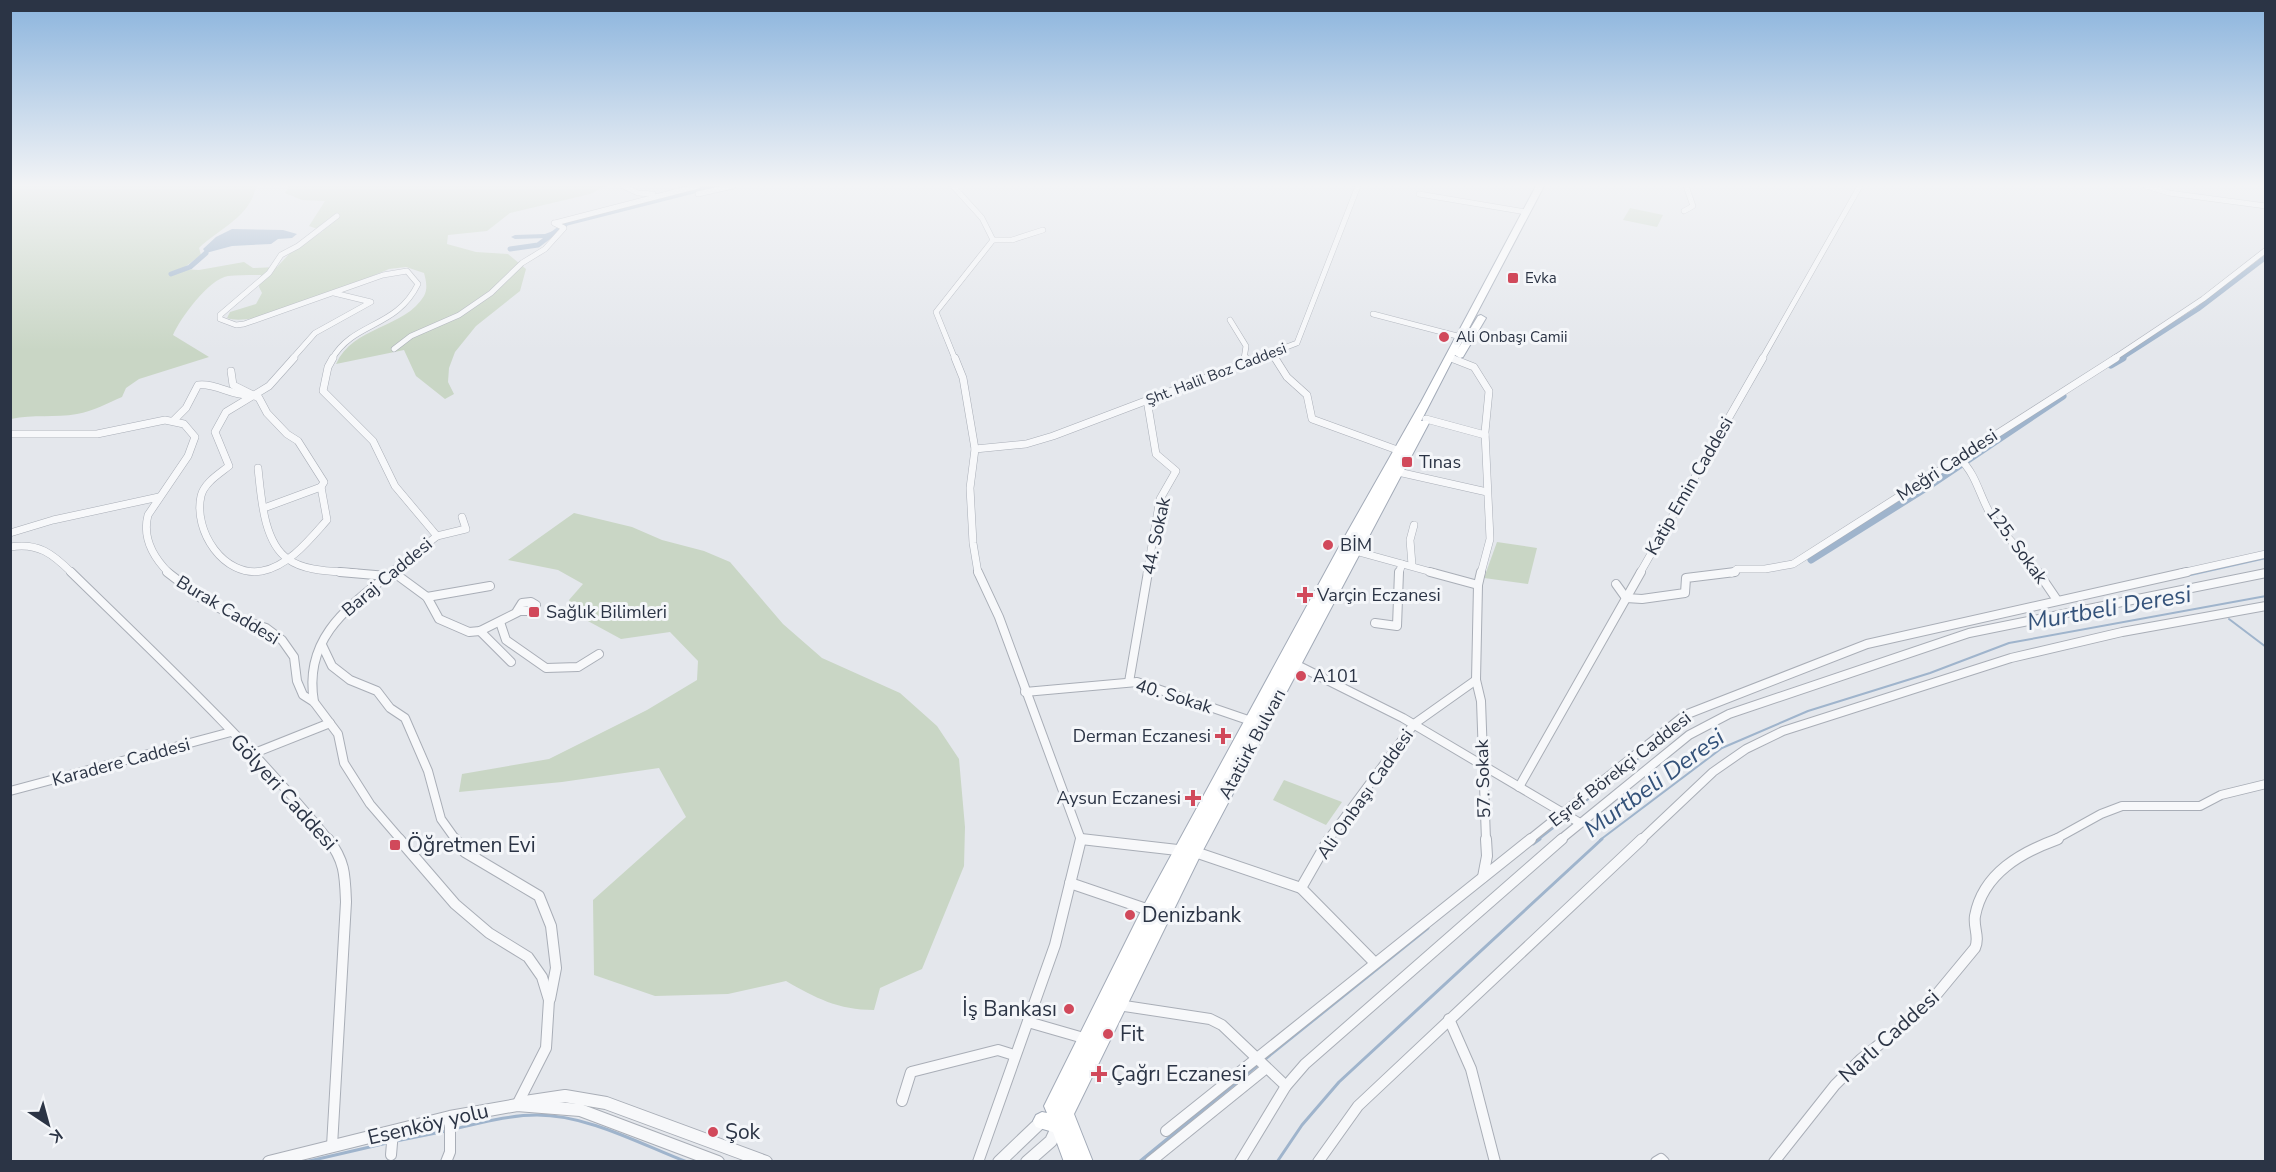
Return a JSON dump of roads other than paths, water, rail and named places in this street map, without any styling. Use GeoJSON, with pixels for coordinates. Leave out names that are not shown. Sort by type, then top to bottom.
{"type":"FeatureCollection","features":[{"type":"Feature","properties":{"kind":"main road","name":"Atatürk Bulvarı"},"geometry":{"type":"LineString","coordinates":[[1059,1120],[1118,1005],[1251,721],[1355,551],[1398,472],[1426,419],[1454,358],[1461,337],[1511,241]]}},
{"type":"Feature","properties":{"kind":"main road","name":"Atatürk Bulvarı"},"geometry":{"type":"LineString","coordinates":[[1059,1120],[1087,1039],[1149,910],[1189,852],[1400,450],[1454,358],[1517,241]]}},
{"type":"Feature","properties":{"kind":"main road"},"geometry":{"type":"LineString","coordinates":[[1059,1120],[1073,1161]]}},
{"type":"Feature","properties":{"kind":"main road"},"geometry":{"type":"LineString","coordinates":[[1059,1120],[1083,1161]]}},
{"type":"Feature","properties":{"kind":"street"},"geometry":{"type":"LineString","coordinates":[[231,371],[233,385],[254,394],[264,405],[267,413],[303,449],[324,482],[321,487],[327,520],[287,560],[262,571],[248,571],[229,563],[218,554],[207,538],[202,522],[201,496],[208,483],[229,466],[215,432],[218,424],[226,412],[254,394],[281,375],[315,333],[371,302],[334,293],[244,324],[236,325],[220,320],[220,315],[269,273],[281,255],[305,241]]}},
{"type":"Feature","properties":{"kind":"street"},"geometry":{"type":"LineString","coordinates":[[394,349],[411,336],[459,315],[491,293],[522,263],[545,249],[552,241]]}},
{"type":"Feature","properties":{"kind":"street"},"geometry":{"type":"LineString","coordinates":[[978,1161],[1014,1055],[1056,945],[1081,839],[999,617],[979,578],[973,543],[970,488],[975,449],[972,422],[963,378],[936,312],[992,241]]}},
{"type":"Feature","properties":{"kind":"street","name":"Şht. Halil Boz Caddesi"},"geometry":{"type":"LineString","coordinates":[[975,449],[1026,444],[1053,436],[1298,343],[1337,241]]}},
{"type":"Feature","properties":{"kind":"street","name":"Katip Emin Caddesi"},"geometry":{"type":"LineString","coordinates":[[1519,787],[1829,241]]}},
{"type":"Feature","properties":{"kind":"street","name":"Meğri Caddesi"},"geometry":{"type":"LineString","coordinates":[[1626,598],[1642,599],[1685,593],[1686,578],[1734,573],[1737,569],[1793,564],[1960,459],[2044,401],[2154,333],[2265,250]]}},
{"type":"Feature","properties":{"kind":"street","name":"Baraj Caddesi"},"geometry":{"type":"LineString","coordinates":[[314,702],[310,686],[312,668],[322,645],[342,611],[437,536],[434,528],[395,486],[373,441],[323,391],[324,378],[332,356],[339,345],[397,312],[413,297],[418,284],[407,272],[390,272],[334,293]]}},
{"type":"Feature","properties":{"kind":"street"},"geometry":{"type":"LineString","coordinates":[[1373,314],[1461,337]]}},
{"type":"Feature","properties":{"kind":"street"},"geometry":{"type":"LineString","coordinates":[[1230,320],[1246,346],[1244,363]]}},
{"type":"Feature","properties":{"kind":"street"},"geometry":{"type":"LineString","coordinates":[[1272,353],[1287,377],[1307,395],[1312,419],[1400,450]]}},
{"type":"Feature","properties":{"kind":"street"},"geometry":{"type":"LineString","coordinates":[[1454,358],[1474,368],[1489,391],[1485,435],[1490,539],[1478,585],[1476,681]]}},
{"type":"Feature","properties":{"kind":"street"},"geometry":{"type":"LineString","coordinates":[[10,434],[25,432],[97,434],[147,422],[172,421],[186,408],[198,385],[209,383],[231,396],[254,394]]}},
{"type":"Feature","properties":{"kind":"street","name":"44. Sokak"},"geometry":{"type":"LineString","coordinates":[[1129,682],[1160,499],[1176,471],[1156,454],[1147,400]]}},
{"type":"Feature","properties":{"kind":"street"},"geometry":{"type":"LineString","coordinates":[[1426,419],[1485,435]]}},
{"type":"Feature","properties":{"kind":"street","name":"Burak Caddesi"},"geometry":{"type":"LineString","coordinates":[[172,421],[184,424],[195,437],[188,456],[159,497],[145,526],[148,543],[158,562],[174,579],[201,598],[237,618],[266,628],[282,640],[294,657],[297,681],[303,695],[314,702],[338,734],[344,763],[370,804],[455,904],[489,933],[528,957],[542,977],[549,1000],[546,1047],[517,1105]]}},
{"type":"Feature","properties":{"kind":"street","name":"125. Sokak"},"geometry":{"type":"LineString","coordinates":[[1960,459],[1970,468],[1993,519],[2025,553],[2057,600]]}},
{"type":"Feature","properties":{"kind":"street"},"geometry":{"type":"LineString","coordinates":[[258,468],[259,490],[275,546],[287,560],[317,569],[390,574],[427,597],[439,619],[469,632],[480,631],[518,612]]}},
{"type":"Feature","properties":{"kind":"street"},"geometry":{"type":"LineString","coordinates":[[1398,472],[1487,492]]}},
{"type":"Feature","properties":{"kind":"street"},"geometry":{"type":"LineString","coordinates":[[264,508],[321,487]]}},
{"type":"Feature","properties":{"kind":"street"},"geometry":{"type":"LineString","coordinates":[[10,533],[53,520],[159,497]]}},
{"type":"Feature","properties":{"kind":"street"},"geometry":{"type":"LineString","coordinates":[[437,536],[466,529],[462,517]]}},
{"type":"Feature","properties":{"kind":"street"},"geometry":{"type":"LineString","coordinates":[[1412,565],[1410,540],[1414,525]]}},
{"type":"Feature","properties":{"kind":"street","name":"Gölyeri Caddesi"},"geometry":{"type":"LineString","coordinates":[[10,547],[26,544],[46,549],[231,732],[299,803],[340,854],[345,873],[346,902],[332,1146]]}},
{"type":"Feature","properties":{"kind":"street"},"geometry":{"type":"LineString","coordinates":[[1355,551],[1478,585]]}},
{"type":"Feature","properties":{"kind":"street","name":"Eşref Börekçi Caddesi"},"geometry":{"type":"LineString","coordinates":[[1150,1161],[1375,963],[1483,877],[1570,817],[1685,715],[1867,644],[2265,554]]}},
{"type":"Feature","properties":{"kind":"street"},"geometry":{"type":"LineString","coordinates":[[1375,623],[1397,626],[1397,578],[1402,564]]}},
{"type":"Feature","properties":{"kind":"street"},"geometry":{"type":"LineString","coordinates":[[1240,1161],[1286,1086],[1313,1057],[1570,817],[1689,735],[1729,714],[1969,633],[2265,573]]}},
{"type":"Feature","properties":{"kind":"street"},"geometry":{"type":"LineString","coordinates":[[1616,584],[1626,598]]}},
{"type":"Feature","properties":{"kind":"street"},"geometry":{"type":"LineString","coordinates":[[427,597],[490,586]]}},
{"type":"Feature","properties":{"kind":"street"},"geometry":{"type":"LineString","coordinates":[[1318,1161],[1358,1106],[1713,772],[1746,749],[1783,731],[2011,658],[2122,632],[2265,606]]}},
{"type":"Feature","properties":{"kind":"street"},"geometry":{"type":"LineString","coordinates":[[500,622],[506,640],[546,668],[578,668],[599,654]]}},
{"type":"Feature","properties":{"kind":"street"},"geometry":{"type":"LineString","coordinates":[[480,631],[511,662]]}},
{"type":"Feature","properties":{"kind":"street"},"geometry":{"type":"LineString","coordinates":[[322,645],[332,666],[351,680],[377,691],[390,708],[405,718],[428,771],[441,819],[465,852],[539,896],[551,926],[556,968],[549,1000]]}},
{"type":"Feature","properties":{"kind":"street"},"geometry":{"type":"LineString","coordinates":[[1289,661],[1330,678],[1414,724],[1570,817]]}},
{"type":"Feature","properties":{"kind":"street","name":"Ali Onbaşı Caddesi"},"geometry":{"type":"LineString","coordinates":[[1301,888],[1332,834],[1414,724],[1476,681]]}},
{"type":"Feature","properties":{"kind":"street","name":"57. Sokak"},"geometry":{"type":"LineString","coordinates":[[1476,681],[1481,701],[1487,856],[1483,877]]}},
{"type":"Feature","properties":{"kind":"street","name":"40. Sokak"},"geometry":{"type":"LineString","coordinates":[[1025,692],[1129,682],[1165,690],[1251,721]]}},
{"type":"Feature","properties":{"kind":"street"},"geometry":{"type":"LineString","coordinates":[[252,754],[330,723]]}},
{"type":"Feature","properties":{"kind":"street","name":"Karadere Caddesi"},"geometry":{"type":"LineString","coordinates":[[10,791],[231,732]]}},
{"type":"Feature","properties":{"kind":"street","name":"Narlı Caddesi"},"geometry":{"type":"LineString","coordinates":[[1774,1161],[1835,1085],[1860,1060],[1927,1006],[1975,948],[1978,942],[1975,917],[1978,907],[1994,878],[2014,858],[2028,850],[2065,836],[2100,814],[2122,806],[2200,806],[2221,795],[2265,784]]}},
{"type":"Feature","properties":{"kind":"street"},"geometry":{"type":"LineString","coordinates":[[1081,839],[1189,852],[1301,888],[1375,963]]}},
{"type":"Feature","properties":{"kind":"street"},"geometry":{"type":"LineString","coordinates":[[1070,884],[1149,910]]}},
{"type":"Feature","properties":{"kind":"street"},"geometry":{"type":"LineString","coordinates":[[1118,1005],[1210,1019],[1222,1025],[1260,1064],[1286,1086]]}},
{"type":"Feature","properties":{"kind":"street"},"geometry":{"type":"LineString","coordinates":[[1449,1019],[1471,1069],[1495,1161]]}},
{"type":"Feature","properties":{"kind":"street"},"geometry":{"type":"LineString","coordinates":[[1028,1022],[1087,1039]]}},
{"type":"Feature","properties":{"kind":"street"},"geometry":{"type":"LineString","coordinates":[[902,1101],[910,1072],[998,1050],[1014,1055]]}},
{"type":"Feature","properties":{"kind":"street","name":"Eşref Börekçi Caddesi"},"geometry":{"type":"LineString","coordinates":[[1166,1131],[1260,1064]]}},
{"type":"Feature","properties":{"kind":"street"},"geometry":{"type":"LineString","coordinates":[[517,1105],[539,1097],[561,1095],[589,1099],[626,1109],[766,1161]]}},
{"type":"Feature","properties":{"kind":"street"},"geometry":{"type":"LineString","coordinates":[[517,1105],[580,1110],[718,1161]]}},
{"type":"Feature","properties":{"kind":"street","name":"Esenköy yolu"},"geometry":{"type":"LineString","coordinates":[[268,1161],[332,1146],[392,1143],[517,1105]]}},
{"type":"Feature","properties":{"kind":"street"},"geometry":{"type":"LineString","coordinates":[[999,1161],[1059,1120]]}},
{"type":"Feature","properties":{"kind":"street"},"geometry":{"type":"LineString","coordinates":[[1027,1161],[1051,1141],[1059,1120]]}},
{"type":"Feature","properties":{"kind":"street"},"geometry":{"type":"LineString","coordinates":[[446,1161],[450,1152],[449,1126]]}},
{"type":"Feature","properties":{"kind":"water"},"geometry":{"type":"Polygon","coordinates":[[[212,241],[276,241],[271,244],[232,246],[206,253],[203,249],[212,241]]]}},
{"type":"Feature","properties":{"kind":"waterway"},"geometry":{"type":"LineString","coordinates":[[510,249],[538,245],[544,241]]}},
{"type":"Feature","properties":{"kind":"waterway"},"geometry":{"type":"LineString","coordinates":[[171,274],[190,267],[206,253]]}},
{"type":"Feature","properties":{"kind":"waterway"},"geometry":{"type":"LineString","coordinates":[[2120,359],[2198,309],[2266,257]]}},
{"type":"Feature","properties":{"kind":"waterway"},"geometry":{"type":"LineString","coordinates":[[2111,365],[2123,358]]}},
{"type":"Feature","properties":{"kind":"waterway"},"geometry":{"type":"LineString","coordinates":[[1811,560],[1926,488],[2063,396]]}},
{"type":"Feature","properties":{"kind":"waterway"},"geometry":{"type":"LineString","coordinates":[[2186,576],[2266,558]]}},
{"type":"Feature","properties":{"kind":"waterway","name":"Murtbeli Deresi"},"geometry":{"type":"LineString","coordinates":[[1600,840],[1722,748],[1808,711],[1930,673],[2009,643],[2266,596]]}},
{"type":"Feature","properties":{"kind":"waterway"},"geometry":{"type":"LineString","coordinates":[[2229,619],[2266,647]]}},
{"type":"Feature","properties":{"kind":"waterway"},"geometry":{"type":"LineString","coordinates":[[1570,814],[1689,717]]}},
{"type":"Feature","properties":{"kind":"waterway"},"geometry":{"type":"LineString","coordinates":[[1538,840],[1566,818]]}},
{"type":"Feature","properties":{"kind":"waterway"},"geometry":{"type":"LineString","coordinates":[[1533,844],[1540,839]]}},
{"type":"Feature","properties":{"kind":"waterway","name":"Murtbeli Deresi"},"geometry":{"type":"LineString","coordinates":[[1277,1162],[1302,1125],[1339,1082],[1602,839]]}},
{"type":"Feature","properties":{"kind":"waterway"},"geometry":{"type":"LineString","coordinates":[[1264,1060],[1428,928]]}},
{"type":"Feature","properties":{"kind":"waterway"},"geometry":{"type":"LineString","coordinates":[[1139,1162],[1259,1064]]}},
{"type":"Feature","properties":{"kind":"waterway"},"geometry":{"type":"LineString","coordinates":[[454,1129],[516,1116],[556,1116],[614,1132],[687,1162]]}},
{"type":"Feature","properties":{"kind":"waterway"},"geometry":{"type":"LineString","coordinates":[[396,1141],[446,1131]]}},
{"type":"Feature","properties":{"kind":"waterway"},"geometry":{"type":"LineString","coordinates":[[305,1162],[387,1143]]}},
{"type":"Feature","properties":{"kind":"place","name":"Evka"},"geometry":{"type":"Point","coordinates":[1513,278]}},
{"type":"Feature","properties":{"kind":"place","name":"Ali Onbaşı Camii"},"geometry":{"type":"Point","coordinates":[1444,337]}},
{"type":"Feature","properties":{"kind":"place","name":"Tınas"},"geometry":{"type":"Point","coordinates":[1407,462]}},
{"type":"Feature","properties":{"kind":"place","name":"BİM"},"geometry":{"type":"Point","coordinates":[1328,545]}},
{"type":"Feature","properties":{"kind":"place","name":"Varçin Eczanesi"},"geometry":{"type":"Point","coordinates":[1305,595]}},
{"type":"Feature","properties":{"kind":"place","name":"Sağlık Bilimleri"},"geometry":{"type":"Point","coordinates":[534,612]}},
{"type":"Feature","properties":{"kind":"place","name":"A101"},"geometry":{"type":"Point","coordinates":[1301,676]}},
{"type":"Feature","properties":{"kind":"place","name":"Derman Eczanesi"},"geometry":{"type":"Point","coordinates":[1223,736]}},
{"type":"Feature","properties":{"kind":"place","name":"Aysun Eczanesi"},"geometry":{"type":"Point","coordinates":[1193,798]}},
{"type":"Feature","properties":{"kind":"place","name":"Öğretmen Evi"},"geometry":{"type":"Point","coordinates":[395,845]}},
{"type":"Feature","properties":{"kind":"place","name":"Denizbank"},"geometry":{"type":"Point","coordinates":[1130,915]}},
{"type":"Feature","properties":{"kind":"place","name":"İş Bankası"},"geometry":{"type":"Point","coordinates":[1069,1009]}},
{"type":"Feature","properties":{"kind":"place","name":"Fit"},"geometry":{"type":"Point","coordinates":[1108,1034]}},
{"type":"Feature","properties":{"kind":"place","name":"Çağrı Eczanesi"},"geometry":{"type":"Point","coordinates":[1099,1074]}},
{"type":"Feature","properties":{"kind":"place","name":"Şok"},"geometry":{"type":"Point","coordinates":[713,1132]}}]}
